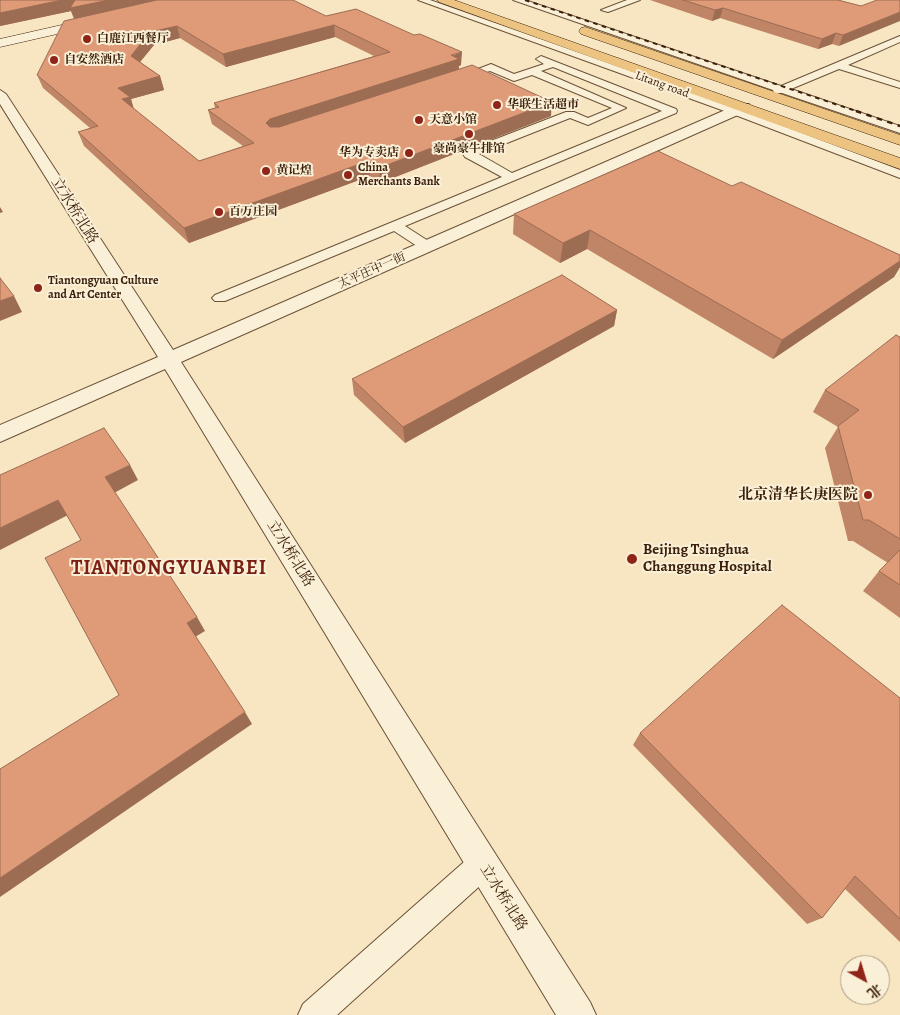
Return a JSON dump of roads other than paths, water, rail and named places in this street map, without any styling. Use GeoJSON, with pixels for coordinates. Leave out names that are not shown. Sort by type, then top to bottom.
{"type":"FeatureCollection","features":[{"type":"Feature","properties":{"kind":"main road","name":"Litang road"},"geometry":{"type":"LineString","coordinates":[[442,0],[739,109],[900,164]]}},
{"type":"Feature","properties":{"kind":"main road","name":"Litang road"},"geometry":{"type":"LineString","coordinates":[[500,3],[776,92],[900,140]]}},
{"type":"Feature","properties":{"kind":"main road"},"geometry":{"type":"LineString","coordinates":[[0,40],[109,17],[0,44]]}},
{"type":"Feature","properties":{"kind":"street","name":"Litang road"},"geometry":{"type":"LineString","coordinates":[[422,0],[739,109],[900,174]]}},
{"type":"Feature","properties":{"kind":"street","name":"Litang road"},"geometry":{"type":"LineString","coordinates":[[517,0],[776,92],[900,130]]}},
{"type":"Feature","properties":{"kind":"street"},"geometry":{"type":"LineString","coordinates":[[605,10],[636,0]]}},
{"type":"Feature","properties":{"kind":"street"},"geometry":{"type":"LineString","coordinates":[[776,92],[900,38]]}},
{"type":"Feature","properties":{"kind":"street"},"geometry":{"type":"LineString","coordinates":[[220,298],[672,111],[538,58]]}},
{"type":"Feature","properties":{"kind":"street"},"geometry":{"type":"LineString","coordinates":[[445,82],[491,67],[514,78],[553,64]]}},
{"type":"Feature","properties":{"kind":"street"},"geometry":{"type":"LineString","coordinates":[[838,65],[900,85]]}},
{"type":"Feature","properties":{"kind":"street"},"geometry":{"type":"LineString","coordinates":[[532,71],[621,108]]}},
{"type":"Feature","properties":{"kind":"street","name":"立水桥北路"},"geometry":{"type":"LineString","coordinates":[[0,94],[170,360],[576,1015]]}},
{"type":"Feature","properties":{"kind":"street"},"geometry":{"type":"LineString","coordinates":[[511,177],[469,154],[570,114],[588,122],[643,100]]}},
{"type":"Feature","properties":{"kind":"street","name":"太平庄中一街"},"geometry":{"type":"LineString","coordinates":[[0,434],[739,109]]}},
{"type":"Feature","properties":{"kind":"street"},"geometry":{"type":"LineString","coordinates":[[395,226],[428,247]]}},
{"type":"Feature","properties":{"kind":"street"},"geometry":{"type":"LineString","coordinates":[[314,1015],[483,864]]}},
{"type":"Feature","properties":{"kind":"railway"},"geometry":{"type":"LineString","coordinates":[[525,0],[859,112]]}},
{"type":"Feature","properties":{"kind":"railway"},"geometry":{"type":"LineString","coordinates":[[856,111],[900,126]]}},
{"type":"Feature","properties":{"kind":"place","name":"白鹿江西餐厅"},"geometry":{"type":"Point","coordinates":[87,39]}},
{"type":"Feature","properties":{"kind":"place","name":"自安然酒店"},"geometry":{"type":"Point","coordinates":[54,60]}},
{"type":"Feature","properties":{"kind":"place","name":"华联生活超市"},"geometry":{"type":"Point","coordinates":[497,105]}},
{"type":"Feature","properties":{"kind":"place","name":"天意小馆"},"geometry":{"type":"Point","coordinates":[419,120]}},
{"type":"Feature","properties":{"kind":"place","name":"豪尚豪牛排馆"},"geometry":{"type":"Point","coordinates":[469,134]}},
{"type":"Feature","properties":{"kind":"place","name":"华为专卖店"},"geometry":{"type":"Point","coordinates":[409,153]}},
{"type":"Feature","properties":{"kind":"place","name":"黄记煌"},"geometry":{"type":"Point","coordinates":[266,171]}},
{"type":"Feature","properties":{"kind":"place","name":"China Merchants Bank"},"geometry":{"type":"Point","coordinates":[348,175]}},
{"type":"Feature","properties":{"kind":"place","name":"百万庄园"},"geometry":{"type":"Point","coordinates":[219,212]}},
{"type":"Feature","properties":{"kind":"place","name":"Tiantongyuan Culture and Art Center"},"geometry":{"type":"Point","coordinates":[38,288]}},
{"type":"Feature","properties":{"kind":"place","name":"北京清华长庚医院"},"geometry":{"type":"Point","coordinates":[868,495]}},
{"type":"Feature","properties":{"kind":"place","name":"Beijing Tsinghua Changgung Hospital"},"geometry":{"type":"Point","coordinates":[632,559]}},
{"type":"Feature","properties":{"kind":"district","name":"TIANTONGYUANBEI"},"geometry":{"type":"Point","coordinates":[169,569]}}]}
